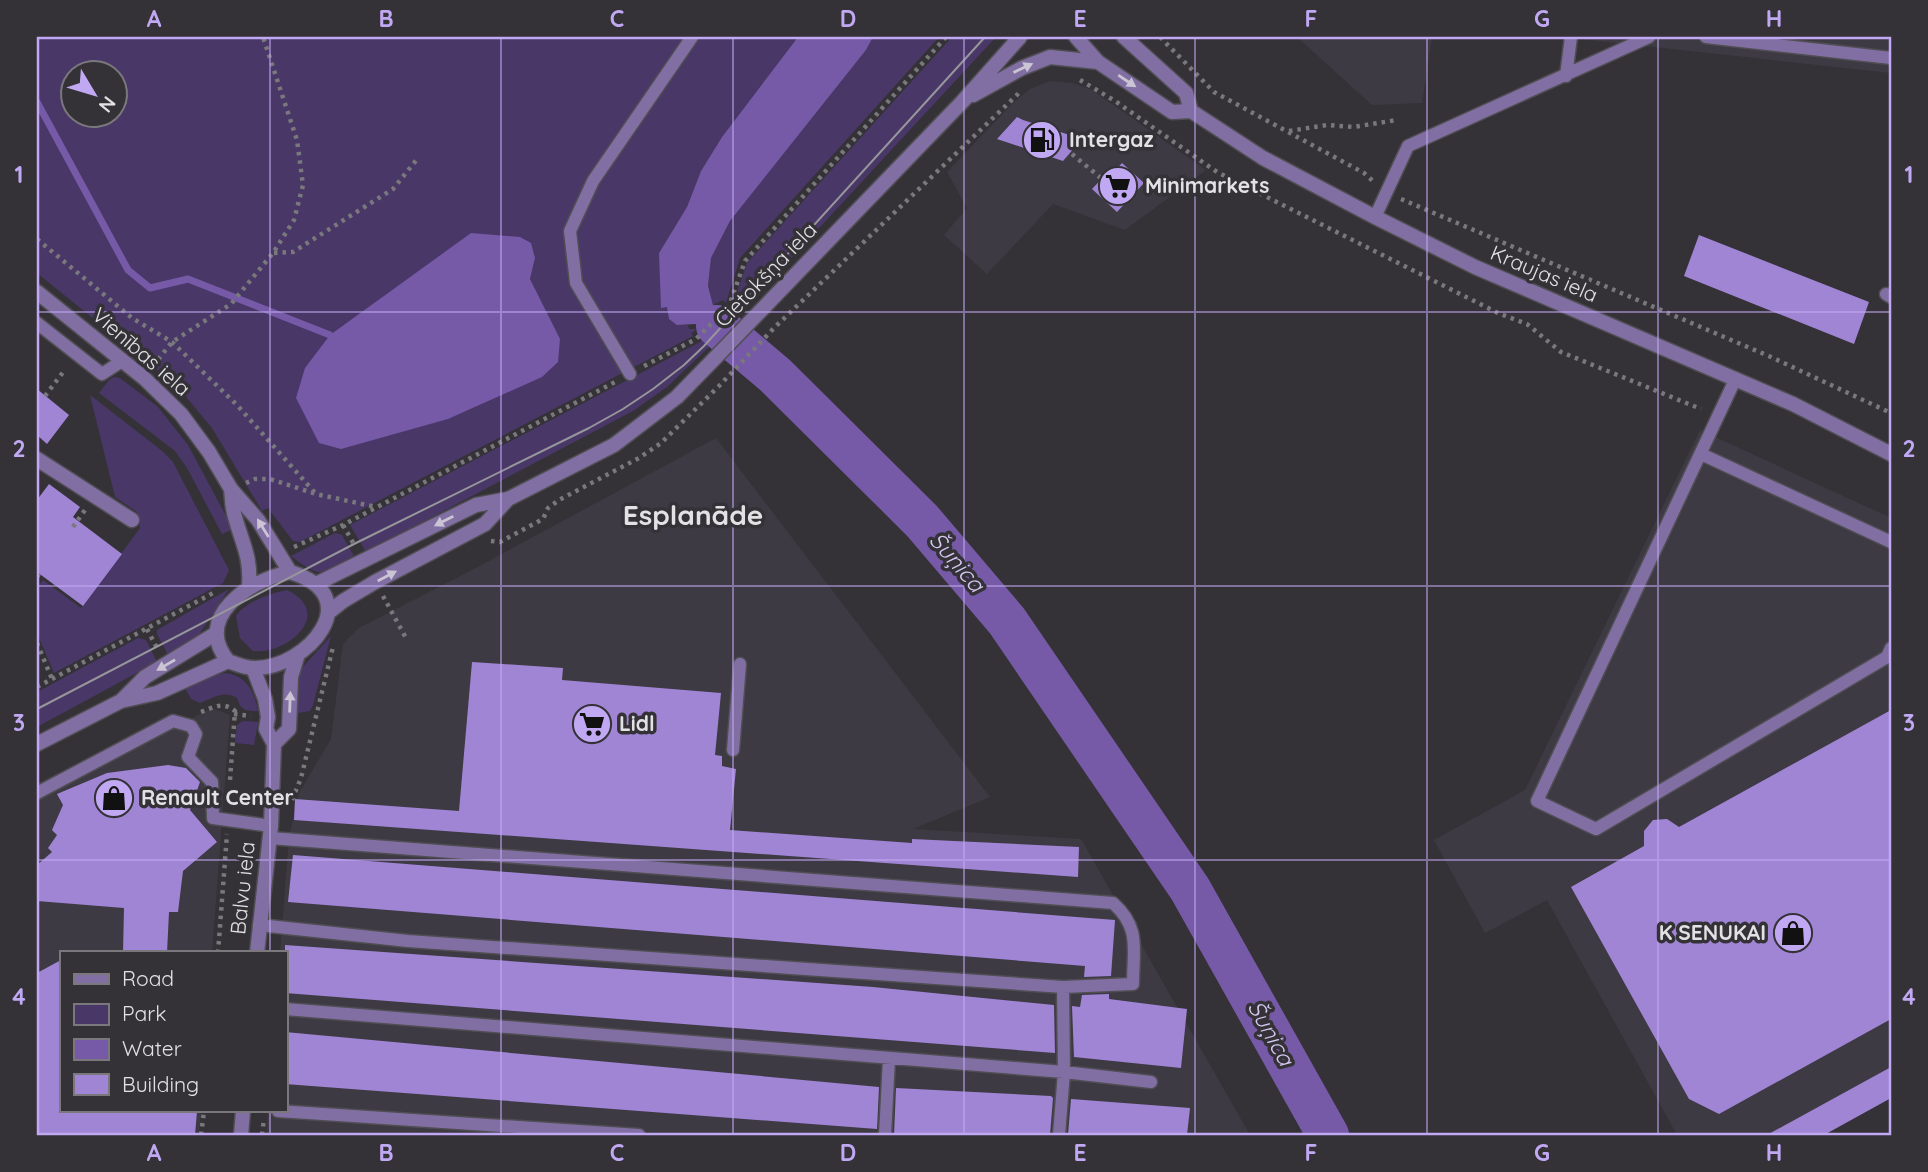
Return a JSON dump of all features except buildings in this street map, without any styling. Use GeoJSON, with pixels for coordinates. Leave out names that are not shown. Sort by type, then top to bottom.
{"type":"FeatureCollection","features":[{"type":"Feature","properties":{"kind":"street","name":"Cietokšņa iela"},"geometry":{"type":"LineString","coordinates":[[316,584],[476,505],[508,499],[614,445],[677,397],[963,101],[1020,37]]}},
{"type":"Feature","properties":{"kind":"street","name":"Kraujas iela"},"geometry":{"type":"LineString","coordinates":[[1076,37],[1098,62],[1172,112],[1191,111],[1263,158],[1375,217],[1475,267],[1793,404],[1891,454]]}},
{"type":"Feature","properties":{"kind":"street","name":"Kraujas iela"},"geometry":{"type":"LineString","coordinates":[[1124,37],[1186,93],[1191,111]]}},
{"type":"Feature","properties":{"kind":"street"},"geometry":{"type":"LineString","coordinates":[[963,101],[1022,68],[1050,57],[1098,62]]}},
{"type":"Feature","properties":{"kind":"street","name":"Vienības iela"},"geometry":{"type":"LineString","coordinates":[[37,292],[144,378],[181,414],[209,452],[230,489],[249,507],[290,572]]}},
{"type":"Feature","properties":{"kind":"street"},"geometry":{"type":"LineString","coordinates":[[37,459],[132,520]]}},
{"type":"Feature","properties":{"kind":"street","name":"Vienības iela"},"geometry":{"type":"LineString","coordinates":[[230,489],[234,516],[247,549],[250,568],[248,587]]}},
{"type":"Feature","properties":{"kind":"street","name":"Cietokšņa iela"},"geometry":{"type":"LineString","coordinates":[[329,612],[375,582],[485,524],[508,499]]}},
{"type":"Feature","properties":{"kind":"street"},"geometry":{"type":"LineString","coordinates":[[290,572],[316,584],[324,591],[329,612],[317,635],[298,654],[275,665],[253,668],[228,661],[217,646],[217,623],[248,587],[274,575],[290,572]]}},
{"type":"Feature","properties":{"kind":"street"},"geometry":{"type":"LineString","coordinates":[[121,701],[145,677],[215,634]]}},
{"type":"Feature","properties":{"kind":"street","name":"Balvu iela"},"geometry":{"type":"LineString","coordinates":[[274,744],[289,729],[291,677],[298,654]]}},
{"type":"Feature","properties":{"kind":"street"},"geometry":{"type":"LineString","coordinates":[[37,744],[121,701],[157,693],[228,661]]}},
{"type":"Feature","properties":{"kind":"street","name":"Balvu iela"},"geometry":{"type":"LineString","coordinates":[[253,668],[265,699],[268,717],[266,729],[274,744],[275,834],[257,951]]}},
{"type":"Feature","properties":{"kind":"street"},"geometry":{"type":"LineString","coordinates":[[241,1135],[243,1112]]}},
{"type":"Feature","properties":{"kind":"lane"},"geometry":{"type":"LineString","coordinates":[[630,374],[576,282],[570,231],[593,181],[692,37]]}},
{"type":"Feature","properties":{"kind":"lane"},"geometry":{"type":"LineString","coordinates":[[1566,76],[1571,37]]}},
{"type":"Feature","properties":{"kind":"lane"},"geometry":{"type":"LineString","coordinates":[[1375,217],[1408,146],[1649,37]]}},
{"type":"Feature","properties":{"kind":"lane"},"geometry":{"type":"LineString","coordinates":[[1706,37],[1826,43],[1891,58]]}},
{"type":"Feature","properties":{"kind":"lane"},"geometry":{"type":"LineString","coordinates":[[37,323],[102,374],[122,361]]}},
{"type":"Feature","properties":{"kind":"lane"},"geometry":{"type":"LineString","coordinates":[[1735,380],[1537,801],[1596,829],[1887,657],[1891,648]]}},
{"type":"Feature","properties":{"kind":"lane"},"geometry":{"type":"LineString","coordinates":[[1701,454],[1891,542]]}},
{"type":"Feature","properties":{"kind":"lane"},"geometry":{"type":"LineString","coordinates":[[733,750],[740,664]]}},
{"type":"Feature","properties":{"kind":"lane"},"geometry":{"type":"LineString","coordinates":[[37,793],[173,720],[191,726],[196,734],[188,757],[212,782],[213,818],[275,834],[1112,903],[1125,914],[1133,929],[1133,984],[1063,987],[408,941],[259,925]]}},
{"type":"Feature","properties":{"kind":"lane"},"geometry":{"type":"LineString","coordinates":[[1059,1135],[1064,1072],[1063,987]]}},
{"type":"Feature","properties":{"kind":"lane"},"geometry":{"type":"LineString","coordinates":[[287,1009],[1064,1072],[1151,1082]]}},
{"type":"Feature","properties":{"kind":"lane"},"geometry":{"type":"LineString","coordinates":[[885,1135],[889,1059]]}},
{"type":"Feature","properties":{"kind":"lane"},"geometry":{"type":"LineString","coordinates":[[287,1112],[639,1135]]}},
{"type":"Feature","properties":{"kind":"path"},"geometry":{"type":"LineString","coordinates":[[144,378],[172,342],[231,304],[274,253],[294,220],[303,185],[297,140],[263,37]]}},
{"type":"Feature","properties":{"kind":"path"},"geometry":{"type":"LineString","coordinates":[[296,548],[696,339],[729,306],[745,261],[946,37]]}},
{"type":"Feature","properties":{"kind":"path"},"geometry":{"type":"LineString","coordinates":[[1160,37],[1214,92],[1364,173],[1386,193],[1771,357],[1891,413]]}},
{"type":"Feature","properties":{"kind":"path"},"geometry":{"type":"LineString","coordinates":[[1075,78],[1115,101],[1217,172],[1498,313],[1527,324],[1561,352],[1701,409]]}},
{"type":"Feature","properties":{"kind":"path"},"geometry":{"type":"LineString","coordinates":[[489,540],[500,542],[543,519],[548,508],[559,500],[639,458],[660,443],[764,338],[1023,90]]}},
{"type":"Feature","properties":{"kind":"path"},"geometry":{"type":"LineString","coordinates":[[1288,131],[1328,125],[1353,127],[1397,120]]}},
{"type":"Feature","properties":{"kind":"path"},"geometry":{"type":"LineString","coordinates":[[1072,154],[1102,179]]}},
{"type":"Feature","properties":{"kind":"path"},"geometry":{"type":"LineString","coordinates":[[274,253],[293,252],[393,189],[418,158]]}},
{"type":"Feature","properties":{"kind":"path"},"geometry":{"type":"LineString","coordinates":[[37,239],[132,317],[172,342],[237,405],[316,494]]}},
{"type":"Feature","properties":{"kind":"path"},"geometry":{"type":"LineString","coordinates":[[45,396],[64,371]]}},
{"type":"Feature","properties":{"kind":"path"},"geometry":{"type":"LineString","coordinates":[[230,489],[255,479],[270,479],[316,494],[377,507]]}},
{"type":"Feature","properties":{"kind":"path"},"geometry":{"type":"LineString","coordinates":[[37,687],[226,586]]}},
{"type":"Feature","properties":{"kind":"path"},"geometry":{"type":"LineString","coordinates":[[372,600],[381,593]]}},
{"type":"Feature","properties":{"kind":"path"},"geometry":{"type":"LineString","coordinates":[[147,629],[163,659]]}},
{"type":"Feature","properties":{"kind":"path"},"geometry":{"type":"LineString","coordinates":[[275,834],[284,824],[301,778],[336,635]]}},
{"type":"Feature","properties":{"kind":"path"},"geometry":{"type":"LineString","coordinates":[[37,643],[52,679]]}},
{"type":"Feature","properties":{"kind":"path"},"geometry":{"type":"LineString","coordinates":[[218,951],[221,929]]}},
{"type":"Feature","properties":{"kind":"path"},"geometry":{"type":"LineString","coordinates":[[201,1135],[204,1112]]}},
{"type":"Feature","properties":{"kind":"shaded area"},"geometry":{"type":"Polygon","coordinates":[[[1297,37],[1432,37],[1422,103],[1372,105],[1297,37]]]}},
{"type":"Feature","properties":{"kind":"shaded area"},"geometry":{"type":"Polygon","coordinates":[[[1562,37],[1891,37],[1891,73],[1562,37]]]}},
{"type":"Feature","properties":{"kind":"shaded area"},"geometry":{"type":"Polygon","coordinates":[[[1050,81],[1073,83],[1092,90],[1206,170],[1125,230],[1053,204],[987,274],[944,235],[967,208],[947,172],[1013,103],[1030,89],[1050,81]]]}},
{"type":"Feature","properties":{"kind":"shaded area"},"geometry":{"type":"Polygon","coordinates":[[[1700,430],[1891,518],[1891,1098],[1824,1135],[1677,1135],[1547,900],[1485,933],[1434,840],[1525,790],[1700,430]]]}},
{"type":"Feature","properties":{"kind":"shaded area"},"geometry":{"type":"Polygon","coordinates":[[[716,438],[990,797],[913,829],[1081,839],[1250,1135],[266,1135],[268,1112],[287,1112],[287,951],[280,951],[289,837],[299,793],[331,739],[343,644],[359,628],[716,438]]]}},
{"type":"Feature","properties":{"kind":"shaded area"},"geometry":{"type":"Polygon","coordinates":[[[212,708],[230,715],[212,951],[60,951],[60,1112],[201,1112],[199,1135],[37,1135],[37,801],[212,708]]]}},
{"type":"Feature","properties":{"kind":"green space"},"geometry":{"type":"Polygon","coordinates":[[[37,37],[798,37],[722,137],[701,171],[687,207],[659,253],[667,307],[677,325],[688,325],[689,329],[696,329],[691,334],[693,336],[300,542],[293,541],[268,508],[262,511],[212,428],[177,386],[37,273],[37,37]],[[535,258],[341,449],[560,340],[530,279],[535,258]]]}},
{"type":"Feature","properties":{"kind":"green space"},"geometry":{"type":"Polygon","coordinates":[[[873,37],[939,37],[740,258],[726,303],[723,300],[713,305],[708,286],[711,258],[730,221],[866,50],[873,37]]]}},
{"type":"Feature","properties":{"kind":"green space"},"geometry":{"type":"Polygon","coordinates":[[[952,37],[996,37],[707,349],[667,387],[633,411],[366,552],[350,525],[700,342],[732,308],[747,263],[952,37]]]}},
{"type":"Feature","properties":{"kind":"green space"},"geometry":{"type":"Polygon","coordinates":[[[114,377],[120,378],[158,407],[188,445],[233,529],[222,534],[175,451],[99,393],[114,377]]]}},
{"type":"Feature","properties":{"kind":"green space"},"geometry":{"type":"Polygon","coordinates":[[[90,395],[173,462],[229,570],[223,583],[54,673],[37,633],[37,588],[43,580],[81,608],[140,528],[137,512],[115,497],[90,395]]]}},
{"type":"Feature","properties":{"kind":"green space"},"geometry":{"type":"Polygon","coordinates":[[[335,533],[342,535],[354,556],[322,572],[310,569],[291,556],[335,533]]]}},
{"type":"Feature","properties":{"kind":"green space"},"geometry":{"type":"Polygon","coordinates":[[[229,589],[196,639],[168,655],[157,630],[229,589]]]}},
{"type":"Feature","properties":{"kind":"green space"},"geometry":{"type":"Polygon","coordinates":[[[287,590],[301,599],[307,610],[307,620],[301,631],[280,646],[253,651],[240,638],[236,616],[252,602],[287,590]]]}},
{"type":"Feature","properties":{"kind":"green space"},"geometry":{"type":"Polygon","coordinates":[[[331,636],[313,705],[310,711],[298,713],[300,670],[331,636]]]}},
{"type":"Feature","properties":{"kind":"green space"},"geometry":{"type":"Polygon","coordinates":[[[138,638],[146,640],[157,662],[37,727],[37,692],[138,638]]]}},
{"type":"Feature","properties":{"kind":"green space"},"geometry":{"type":"Polygon","coordinates":[[[224,673],[238,677],[248,685],[258,711],[244,709],[237,698],[227,695],[200,703],[191,699],[185,688],[224,673]]]}},
{"type":"Feature","properties":{"kind":"green space"},"geometry":{"type":"Polygon","coordinates":[[[243,721],[258,722],[254,745],[235,743],[237,725],[243,721]]]}},
{"type":"Feature","properties":{"kind":"water"},"geometry":{"type":"Polygon","coordinates":[[[798,37],[873,37],[866,50],[730,221],[711,258],[708,286],[713,305],[767,355],[753,373],[697,324],[677,325],[669,319],[667,307],[661,308],[659,253],[687,207],[701,171],[722,137],[798,37]]]}},
{"type":"Feature","properties":{"kind":"water"},"geometry":{"type":"Polygon","coordinates":[[[471,233],[520,237],[531,243],[535,258],[530,279],[560,339],[558,362],[542,377],[448,419],[341,449],[319,443],[296,398],[305,368],[330,335],[471,233]]]}},
{"type":"Feature","properties":{"kind":"pier"},"geometry":{"type":"Polygon","coordinates":[[[718,305],[763,346],[742,368],[696,329],[718,305]]]}},
{"type":"Feature","properties":{"kind":"waterway"},"geometry":{"type":"LineString","coordinates":[[37,102],[128,270],[150,288],[188,279],[330,335]]}},
{"type":"Feature","properties":{"kind":"waterway","name":"Šuņica"},"geometry":{"type":"LineString","coordinates":[[717,326],[775,375],[922,521],[1007,621],[1190,889],[1328,1135]]}},
{"type":"Feature","properties":{"kind":"tram line"},"geometry":{"type":"LineString","coordinates":[[37,709],[354,544],[589,428],[653,389],[704,346],[985,37]]}},
{"type":"Feature","properties":{"kind":"place","name":"Intergaz"},"geometry":{"type":"Point","coordinates":[1042,140]}},
{"type":"Feature","properties":{"kind":"place","name":"Minimarkets"},"geometry":{"type":"Point","coordinates":[1118,186]}},
{"type":"Feature","properties":{"kind":"place","name":"Lidl"},"geometry":{"type":"Point","coordinates":[592,724]}},
{"type":"Feature","properties":{"kind":"place","name":"Renault Center"},"geometry":{"type":"Point","coordinates":[114,798]}},
{"type":"Feature","properties":{"kind":"place","name":"K SENUKAI"},"geometry":{"type":"Point","coordinates":[1793,933]}},
{"type":"Feature","properties":{"kind":"district","name":"Esplanāde"},"geometry":{"type":"Point","coordinates":[693,515]}}]}
